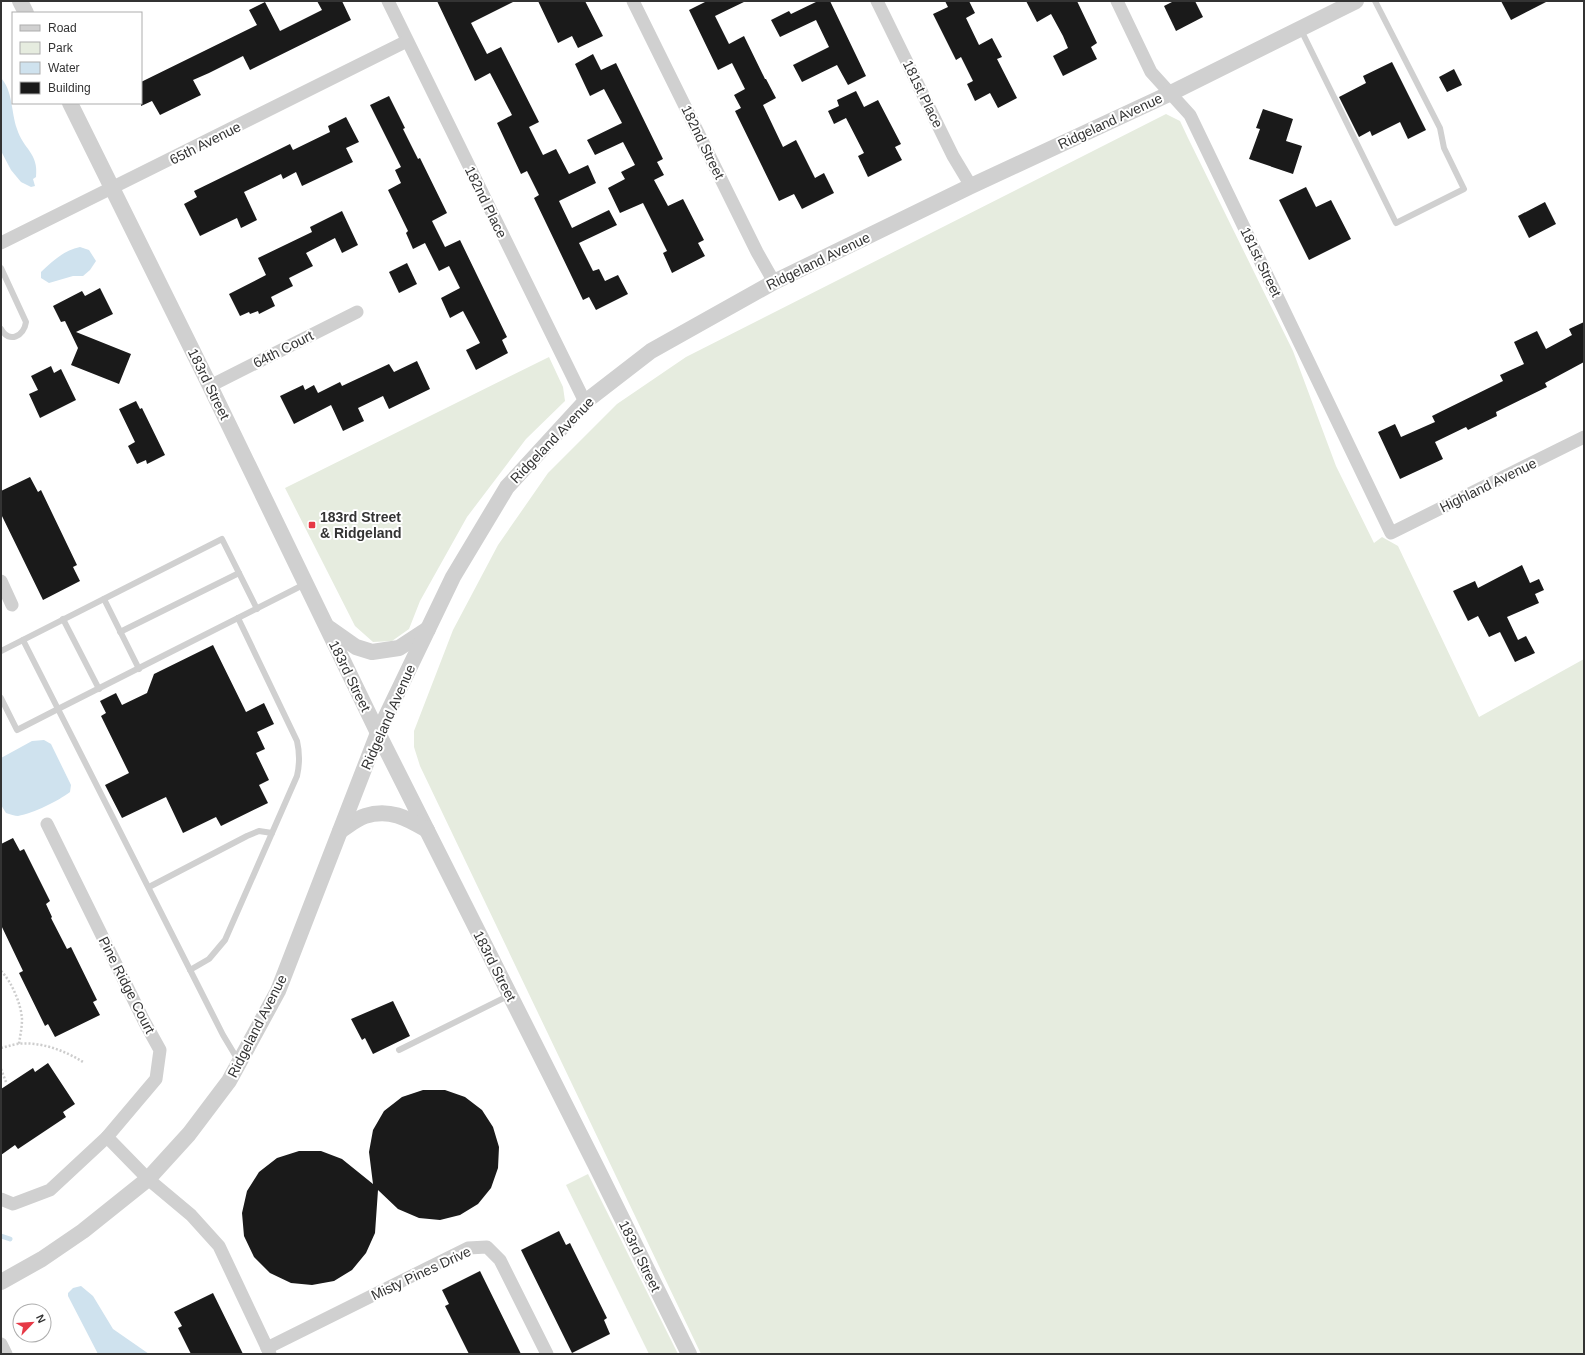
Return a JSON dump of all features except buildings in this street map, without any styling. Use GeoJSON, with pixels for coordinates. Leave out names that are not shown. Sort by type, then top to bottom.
{"type":"FeatureCollection","features":[{"type":"Feature","properties":{"kind":"street"},"geometry":{"type":"LineString","coordinates":[[20,1],[26,12]]}},
{"type":"Feature","properties":{"kind":"street","name":"182nd Place"},"geometry":{"type":"LineString","coordinates":[[388,1],[585,402]]}},
{"type":"Feature","properties":{"kind":"street","name":"182nd Street"},"geometry":{"type":"LineString","coordinates":[[633,1],[757,252],[774,282]]}},
{"type":"Feature","properties":{"kind":"street","name":"181st Place"},"geometry":{"type":"LineString","coordinates":[[878,1],[953,156],[971,186]]}},
{"type":"Feature","properties":{"kind":"street","name":"181st Street"},"geometry":{"type":"LineString","coordinates":[[1117,1],[1151,72],[1190,115],[1391,533]]}},
{"type":"Feature","properties":{"kind":"street","name":"Ridgeland Avenue"},"geometry":{"type":"LineString","coordinates":[[1,1282],[42,1259],[83,1231],[148,1179],[189,1134],[229,1081],[278,991],[378,733],[454,577],[507,487],[585,402],[651,351],[774,282],[971,186],[1171,93],[1356,1]]}},
{"type":"Feature","properties":{"kind":"street","name":"65th Avenue"},"geometry":{"type":"LineString","coordinates":[[1,243],[408,41]]}},
{"type":"Feature","properties":{"kind":"street","name":"183rd Street"},"geometry":{"type":"LineString","coordinates":[[70,104],[210,386],[378,733],[689,1354]]}},
{"type":"Feature","properties":{"kind":"street","name":"64th Court"},"geometry":{"type":"LineString","coordinates":[[210,386],[357,312]]}},
{"type":"Feature","properties":{"kind":"street","name":"Highland Avenue"},"geometry":{"type":"LineString","coordinates":[[1391,533],[1584,436]]}},
{"type":"Feature","properties":{"kind":"street"},"geometry":{"type":"LineString","coordinates":[[1,580],[12,605]]}},
{"type":"Feature","properties":{"kind":"street"},"geometry":{"type":"LineString","coordinates":[[326,626],[356,647],[372,652],[399,648],[428,629]]}},
{"type":"Feature","properties":{"kind":"street"},"geometry":{"type":"LineString","coordinates":[[340,831],[364,817],[381,812],[406,818],[427,830]]}},
{"type":"Feature","properties":{"kind":"street","name":"Pine Ridge Court"},"geometry":{"type":"LineString","coordinates":[[1,1199],[13,1204],[50,1190],[106,1137],[156,1079],[160,1050],[144,1021],[46,824]]}},
{"type":"Feature","properties":{"kind":"street"},"geometry":{"type":"LineString","coordinates":[[106,1137],[148,1179],[191,1215],[219,1246],[268,1351]]}},
{"type":"Feature","properties":{"kind":"street","name":"Misty Pines Drive"},"geometry":{"type":"LineString","coordinates":[[268,1351],[468,1248],[487,1247],[500,1260],[547,1354]]}},
{"type":"Feature","properties":{"kind":"street"},"geometry":{"type":"LineString","coordinates":[[1,1344],[6,1354]]}},
{"type":"Feature","properties":{"kind":"lane"},"geometry":{"type":"LineString","coordinates":[[1300,29],[1396,223],[1464,189],[1444,148],[1440,128],[1375,1]]}},
{"type":"Feature","properties":{"kind":"lane"},"geometry":{"type":"LineString","coordinates":[[1,268],[26,322],[25,329],[16,337],[9,336],[2,332],[1,329]]}},
{"type":"Feature","properties":{"kind":"lane"},"geometry":{"type":"LineString","coordinates":[[1,651],[222,539],[257,609]]}},
{"type":"Feature","properties":{"kind":"lane"},"geometry":{"type":"LineString","coordinates":[[120,632],[239,573]]}},
{"type":"Feature","properties":{"kind":"lane"},"geometry":{"type":"LineString","coordinates":[[1,698],[17,730],[306,584]]}},
{"type":"Feature","properties":{"kind":"lane"},"geometry":{"type":"LineString","coordinates":[[104,599],[139,669]]}},
{"type":"Feature","properties":{"kind":"lane"},"geometry":{"type":"LineString","coordinates":[[190,970],[209,959],[226,940],[297,776],[300,763],[300,752],[297,741],[238,618]]}},
{"type":"Feature","properties":{"kind":"lane"},"geometry":{"type":"LineString","coordinates":[[63,619],[99,689]]}},
{"type":"Feature","properties":{"kind":"lane"},"geometry":{"type":"LineString","coordinates":[[23,640],[190,970],[240,1063]]}},
{"type":"Feature","properties":{"kind":"lane"},"geometry":{"type":"LineString","coordinates":[[148,887],[247,836],[259,831],[272,833]]}},
{"type":"Feature","properties":{"kind":"lane"},"geometry":{"type":"LineString","coordinates":[[399,1050],[510,995]]}},
{"type":"Feature","properties":{"kind":"path"},"geometry":{"type":"LineString","coordinates":[[1,971],[9,982],[20,1007],[22,1020],[19,1044]]}},
{"type":"Feature","properties":{"kind":"path"},"geometry":{"type":"LineString","coordinates":[[1,1048],[19,1044],[47,1046],[63,1051],[83,1062]]}},
{"type":"Feature","properties":{"kind":"path"},"geometry":{"type":"LineString","coordinates":[[1,1068],[6,1082]]}},
{"type":"Feature","properties":{"kind":"green space"},"geometry":{"type":"Polygon","coordinates":[[[1166,114],[1180,121],[1293,351],[1336,466],[1374,543],[1382,537],[1398,546],[1479,717],[1584,659],[1584,1354],[701,1354],[420,766],[414,747],[414,731],[453,630],[498,545],[548,473],[617,404],[686,357],[1166,114]]]}},
{"type":"Feature","properties":{"kind":"green space"},"geometry":{"type":"Polygon","coordinates":[[[549,357],[563,387],[565,401],[526,439],[467,517],[420,601],[409,629],[392,641],[373,642],[355,626],[285,488],[549,357]]]}},
{"type":"Feature","properties":{"kind":"green space"},"geometry":{"type":"Polygon","coordinates":[[[588,1174],[678,1354],[649,1354],[566,1185],[588,1174]]]}},
{"type":"Feature","properties":{"kind":"water"},"geometry":{"type":"Polygon","coordinates":[[[1,78],[10,95],[17,129],[35,162],[36,177],[33,179],[35,186],[31,187],[21,182],[11,170],[1,151],[1,78]]]}},
{"type":"Feature","properties":{"kind":"water"},"geometry":{"type":"Polygon","coordinates":[[[80,247],[89,250],[96,261],[90,270],[83,276],[73,276],[49,283],[41,278],[41,272],[54,260],[74,248],[80,247]]]}},
{"type":"Feature","properties":{"kind":"water"},"geometry":{"type":"Polygon","coordinates":[[[44,740],[51,744],[71,785],[70,792],[52,803],[31,812],[18,816],[6,813],[1,805],[1,758],[32,741],[44,740]]]}},
{"type":"Feature","properties":{"kind":"water"},"geometry":{"type":"Polygon","coordinates":[[[81,1286],[93,1296],[113,1329],[149,1354],[98,1354],[68,1296],[68,1293],[73,1288],[81,1286]]]}},
{"type":"Feature","properties":{"kind":"waterway"},"geometry":{"type":"LineString","coordinates":[[1,1236],[10,1239]]}},
{"type":"Feature","properties":{"kind":"place","name":"183rd Street & Ridgeland"},"geometry":{"type":"Point","coordinates":[312,525]}}]}
